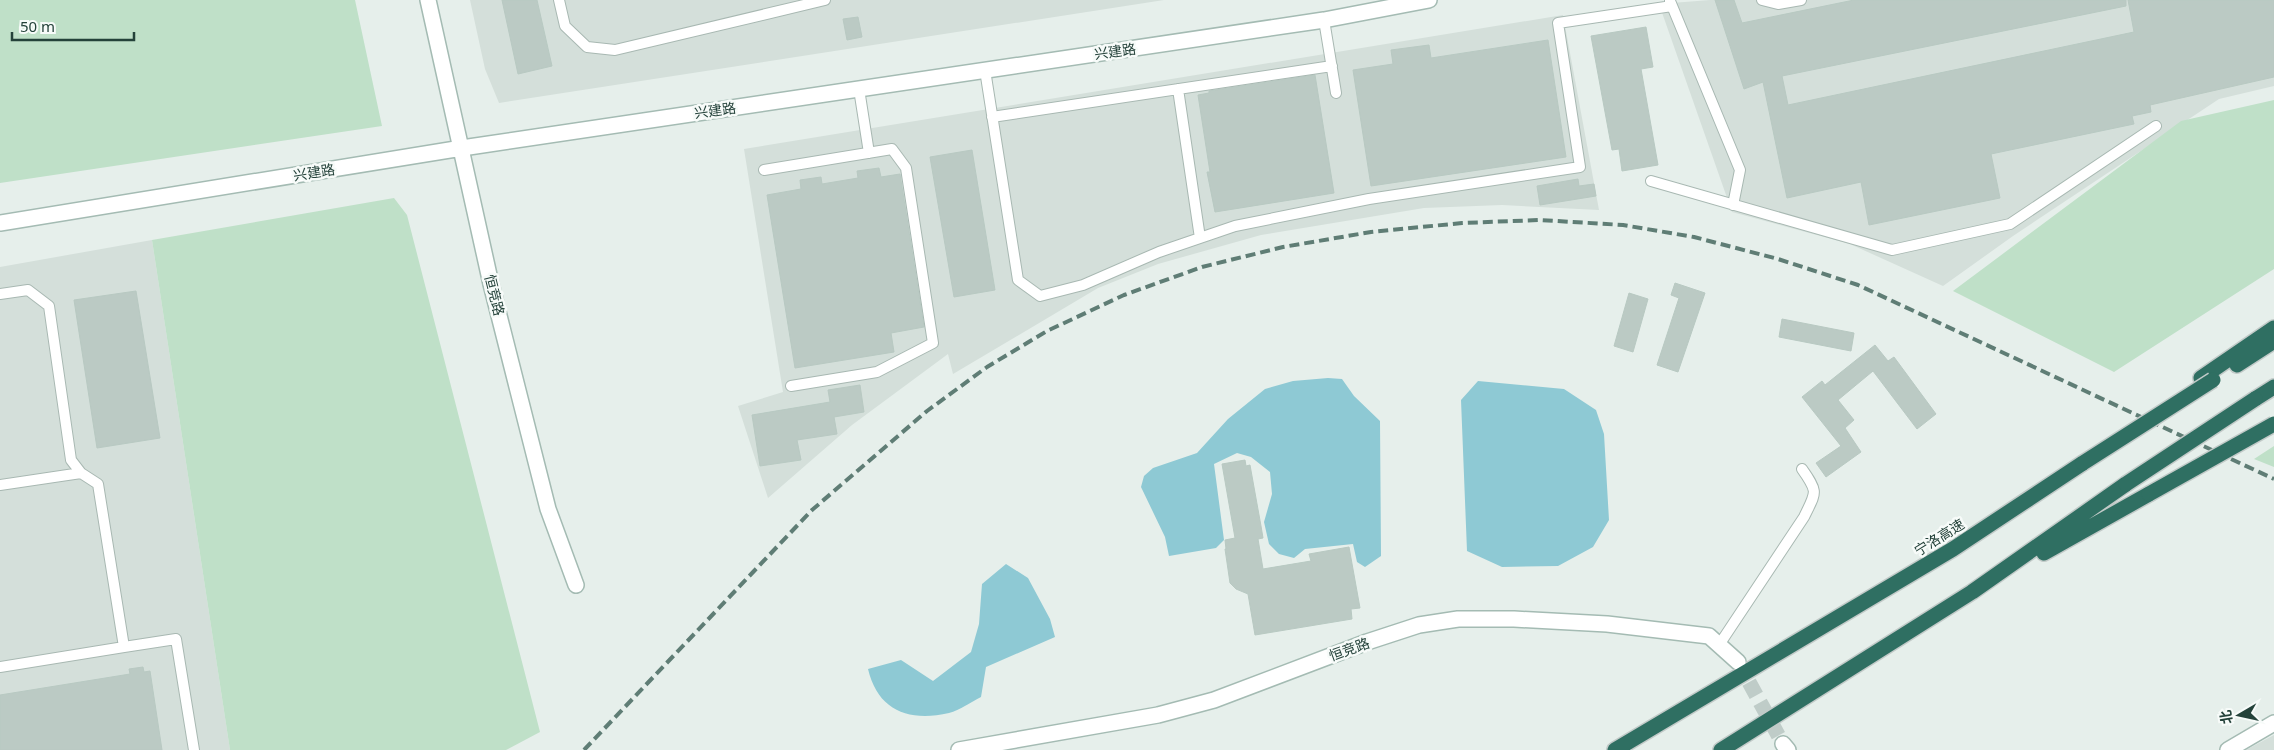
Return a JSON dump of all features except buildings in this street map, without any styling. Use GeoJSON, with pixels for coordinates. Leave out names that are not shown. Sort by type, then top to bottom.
{"type":"FeatureCollection","features":[{"type":"Feature","properties":{"kind":"highway"},"geometry":{"type":"LineString","coordinates":[[2207,379],[2274,328]]}},
{"type":"Feature","properties":{"kind":"highway","name":"宁洛高速"},"geometry":{"type":"LineString","coordinates":[[1615,750],[1953,549],[2079,462],[2207,379],[2274,341]]}},
{"type":"Feature","properties":{"kind":"highway"},"geometry":{"type":"LineString","coordinates":[[1722,750],[1972,592],[2126,484],[2274,387]]}},
{"type":"Feature","properties":{"kind":"highway"},"geometry":{"type":"LineString","coordinates":[[1972,592],[2274,424]]}},
{"type":"Feature","properties":{"kind":"street","name":"恒竞路"},"geometry":{"type":"LineString","coordinates":[[428,0],[492,284],[548,509],[576,585]]}},
{"type":"Feature","properties":{"kind":"street","name":"兴建路"},"geometry":{"type":"LineString","coordinates":[[0,223],[462,148],[1324,20],[1429,0]]}},
{"type":"Feature","properties":{"kind":"street","name":"恒竞路"},"geometry":{"type":"LineString","coordinates":[[959,750],[1168,712],[1214,700],[1410,628],[1458,619],[1514,619],[1607,624],[1709,636],[1738,662]]}},
{"type":"Feature","properties":{"kind":"street"},"geometry":{"type":"LineString","coordinates":[[2228,750],[2274,723]]}},
{"type":"Feature","properties":{"kind":"lane"},"geometry":{"type":"LineString","coordinates":[[559,0],[565,26],[587,47],[614,50],[826,0]]}},
{"type":"Feature","properties":{"kind":"lane"},"geometry":{"type":"LineString","coordinates":[[1762,0],[1778,4],[1801,0]]}},
{"type":"Feature","properties":{"kind":"lane"},"geometry":{"type":"LineString","coordinates":[[985,70],[1018,280],[1040,296],[1082,285],[1159,252],[1235,226],[1369,200],[1580,167],[1558,23],[1671,3],[1740,170],[1733,205]]}},
{"type":"Feature","properties":{"kind":"lane"},"geometry":{"type":"LineString","coordinates":[[1324,20],[1336,94]]}},
{"type":"Feature","properties":{"kind":"lane"},"geometry":{"type":"LineString","coordinates":[[992,117],[1332,66]]}},
{"type":"Feature","properties":{"kind":"lane"},"geometry":{"type":"LineString","coordinates":[[859,89],[869,153]]}},
{"type":"Feature","properties":{"kind":"lane"},"geometry":{"type":"LineString","coordinates":[[1178,89],[1200,238]]}},
{"type":"Feature","properties":{"kind":"lane"},"geometry":{"type":"LineString","coordinates":[[1651,181],[1892,250],[2010,224],[2156,126]]}},
{"type":"Feature","properties":{"kind":"lane"},"geometry":{"type":"LineString","coordinates":[[764,170],[892,149],[906,168],[933,343],[877,372],[791,386]]}},
{"type":"Feature","properties":{"kind":"lane"},"geometry":{"type":"LineString","coordinates":[[0,294],[28,290],[49,306],[71,460],[81,473],[98,484],[124,647]]}},
{"type":"Feature","properties":{"kind":"lane"},"geometry":{"type":"LineString","coordinates":[[1719,645],[1804,518],[1815,495],[1814,485],[1802,468]]}},
{"type":"Feature","properties":{"kind":"lane"},"geometry":{"type":"LineString","coordinates":[[0,485],[81,473]]}},
{"type":"Feature","properties":{"kind":"lane"},"geometry":{"type":"LineString","coordinates":[[0,667],[176,639],[194,750]]}},
{"type":"Feature","properties":{"kind":"shaded area"},"geometry":{"type":"Polygon","coordinates":[[[470,0],[1164,0],[499,103],[485,69],[470,0]]]}},
{"type":"Feature","properties":{"kind":"shaded area"},"geometry":{"type":"Polygon","coordinates":[[[1710,0],[2274,0],[2274,86],[2219,99],[2013,236],[1943,286],[1850,244],[1732,212],[1659,4],[1710,0]]]}},
{"type":"Feature","properties":{"kind":"shaded area"},"geometry":{"type":"Polygon","coordinates":[[[1563,15],[1599,210],[1502,205],[1424,208],[1261,235],[1158,264],[1098,288],[953,374],[948,354],[852,425],[768,498],[738,406],[783,392],[744,149],[1563,15]]]}},
{"type":"Feature","properties":{"kind":"shaded area"},"geometry":{"type":"Polygon","coordinates":[[[152,240],[230,750],[0,750],[0,267],[152,240]]]}},
{"type":"Feature","properties":{"kind":"shaded area"},"geometry":{"type":"Polygon","coordinates":[[[2274,735],[2274,750],[2246,750],[2274,735]]]}},
{"type":"Feature","properties":{"kind":"green space"},"geometry":{"type":"Polygon","coordinates":[[[0,0],[355,0],[382,126],[0,183],[0,0]]]}},
{"type":"Feature","properties":{"kind":"green space"},"geometry":{"type":"Polygon","coordinates":[[[2274,100],[2274,269],[2114,372],[1953,291],[2181,121],[2274,100]]]}},
{"type":"Feature","properties":{"kind":"green space"},"geometry":{"type":"Polygon","coordinates":[[[394,198],[407,215],[540,732],[506,750],[230,750],[152,240],[394,198]]]}},
{"type":"Feature","properties":{"kind":"green space"},"geometry":{"type":"Polygon","coordinates":[[[2274,446],[2274,467],[2254,459],[2274,446]]]}},
{"type":"Feature","properties":{"kind":"water"},"geometry":{"type":"Polygon","coordinates":[[[1328,378],[1342,379],[1354,396],[1380,421],[1381,556],[1365,567],[1357,562],[1353,544],[1305,549],[1294,558],[1279,554],[1269,544],[1264,522],[1272,494],[1270,472],[1251,457],[1237,453],[1214,464],[1224,540],[1216,548],[1169,556],[1165,537],[1141,487],[1144,476],[1153,468],[1197,453],[1228,419],[1265,389],[1293,381],[1328,378]]]}},
{"type":"Feature","properties":{"kind":"water"},"geometry":{"type":"Polygon","coordinates":[[[1478,381],[1564,389],[1596,410],[1604,434],[1609,520],[1593,547],[1558,566],[1502,567],[1467,551],[1461,400],[1478,381]]]}},
{"type":"Feature","properties":{"kind":"water"},"geometry":{"type":"Polygon","coordinates":[[[1006,564],[1028,578],[1050,619],[1055,637],[986,667],[981,697],[953,712],[921,716],[908,714],[887,704],[879,695],[868,669],[901,660],[933,681],[971,652],[979,624],[982,584],[1006,564]]]}},
{"type":"Feature","properties":{"kind":"tunnel"},"geometry":{"type":"LineString","coordinates":[[1738,662],[1783,744]]}},
{"type":"Feature","properties":{"kind":"railway"},"geometry":{"type":"LineString","coordinates":[[584,750],[812,510],[927,411],[987,367],[1047,331],[1124,295],[1202,267],[1283,247],[1371,232],[1462,223],[1540,220],[1623,225],[1694,237],[1778,259],[1858,285],[2274,479]]}}]}
